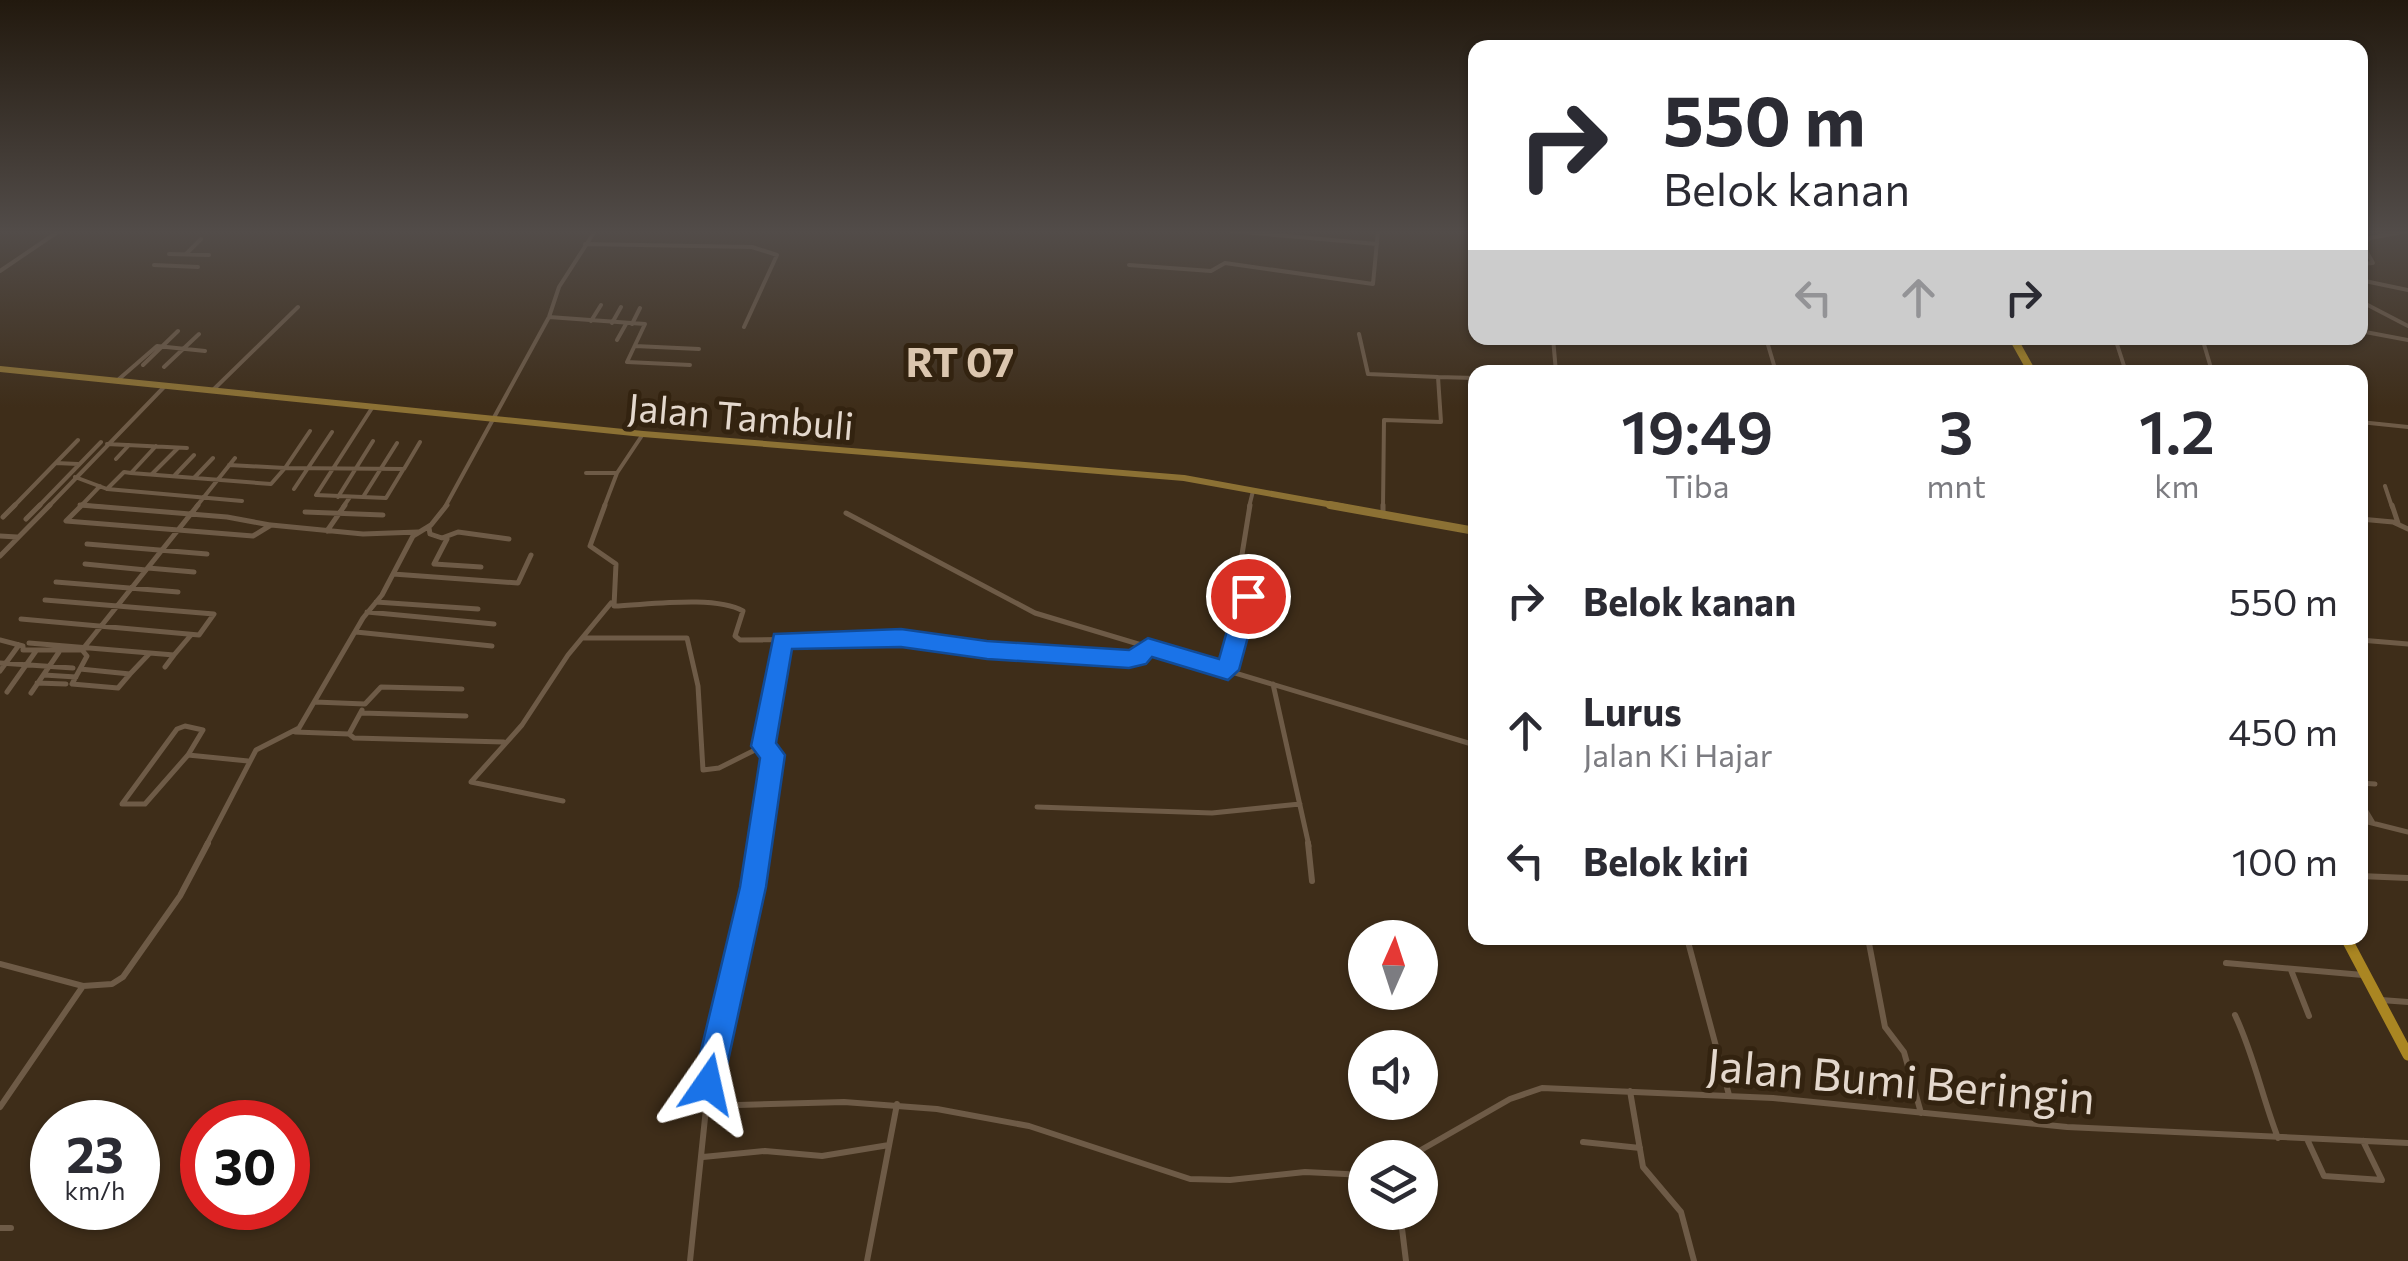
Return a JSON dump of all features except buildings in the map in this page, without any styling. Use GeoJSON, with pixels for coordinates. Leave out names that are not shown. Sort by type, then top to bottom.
{"type":"FeatureCollection","features":[{"type":"Feature","properties":{"kind":"main road"},"geometry":{"type":"LineString","coordinates":[[2350,945],[2408,1056]]}},
{"type":"Feature","properties":{"kind":"street"},"geometry":{"type":"LineString","coordinates":[[447,539],[430,534],[431,525],[495,418],[549,317],[558,290]]}},
{"type":"Feature","properties":{"kind":"street"},"geometry":{"type":"LineString","coordinates":[[744,327],[762,290]]}},
{"type":"Feature","properties":{"kind":"street"},"geometry":{"type":"LineString","coordinates":[[592,321],[601,305]]}},
{"type":"Feature","properties":{"kind":"street"},"geometry":{"type":"LineString","coordinates":[[2368,305],[2408,326]]}},
{"type":"Feature","properties":{"kind":"street"},"geometry":{"type":"LineString","coordinates":[[612,323],[621,306]]}},
{"type":"Feature","properties":{"kind":"street"},"geometry":{"type":"LineString","coordinates":[[213,390],[298,307]]}},
{"type":"Feature","properties":{"kind":"street"},"geometry":{"type":"LineString","coordinates":[[617,340],[640,308]]}},
{"type":"Feature","properties":{"kind":"street"},"geometry":{"type":"LineString","coordinates":[[549,317],[645,324],[627,362],[687,364],[690,349]]}},
{"type":"Feature","properties":{"kind":"street"},"geometry":{"type":"LineString","coordinates":[[143,365],[178,331]]}},
{"type":"Feature","properties":{"kind":"street"},"geometry":{"type":"LineString","coordinates":[[2368,332],[2408,340]]}},
{"type":"Feature","properties":{"kind":"street"},"geometry":{"type":"LineString","coordinates":[[164,367],[199,334]]}},
{"type":"Feature","properties":{"kind":"street"},"geometry":{"type":"LineString","coordinates":[[1359,334],[1368,374],[1468,378]]}},
{"type":"Feature","properties":{"kind":"street"},"geometry":{"type":"LineString","coordinates":[[120,379],[157,346],[205,350]]}},
{"type":"Feature","properties":{"kind":"street"},"geometry":{"type":"LineString","coordinates":[[634,346],[699,349]]}},
{"type":"Feature","properties":{"kind":"street","name":"Jalan Tambuli"},"geometry":{"type":"LineString","coordinates":[[0,370],[642,434],[994,465],[1128,472],[1468,530]]}},
{"type":"Feature","properties":{"kind":"street"},"geometry":{"type":"LineString","coordinates":[[1384,516],[1384,420],[1441,422],[1438,377]]}},
{"type":"Feature","properties":{"kind":"street"},"geometry":{"type":"LineString","coordinates":[[26,520],[167,384]]}},
{"type":"Feature","properties":{"kind":"street"},"geometry":{"type":"LineString","coordinates":[[372,408],[316,495],[386,498],[420,442]]}},
{"type":"Feature","properties":{"kind":"street"},"geometry":{"type":"LineString","coordinates":[[2368,423],[2408,427]]}},
{"type":"Feature","properties":{"kind":"street"},"geometry":{"type":"LineString","coordinates":[[271,525],[253,536],[66,521],[124,472],[271,484],[310,431]]}},
{"type":"Feature","properties":{"kind":"street"},"geometry":{"type":"LineString","coordinates":[[294,489],[332,432]]}},
{"type":"Feature","properties":{"kind":"street"},"geometry":{"type":"LineString","coordinates":[[563,801],[471,782],[612,602],[616,564],[590,548],[617,473],[642,434]]}},
{"type":"Feature","properties":{"kind":"street"},"geometry":{"type":"LineString","coordinates":[[3,516],[78,440]]}},
{"type":"Feature","properties":{"kind":"street"},"geometry":{"type":"LineString","coordinates":[[338,497],[374,441]]}},
{"type":"Feature","properties":{"kind":"street"},"geometry":{"type":"LineString","coordinates":[[104,443],[188,448]]}},
{"type":"Feature","properties":{"kind":"street"},"geometry":{"type":"LineString","coordinates":[[363,498],[397,443]]}},
{"type":"Feature","properties":{"kind":"street"},"geometry":{"type":"LineString","coordinates":[[116,459],[128,445]]}},
{"type":"Feature","properties":{"kind":"street"},"geometry":{"type":"LineString","coordinates":[[131,473],[156,446]]}},
{"type":"Feature","properties":{"kind":"street"},"geometry":{"type":"LineString","coordinates":[[152,475],[178,448]]}},
{"type":"Feature","properties":{"kind":"street"},"geometry":{"type":"LineString","coordinates":[[174,476],[194,455]]}},
{"type":"Feature","properties":{"kind":"street"},"geometry":{"type":"LineString","coordinates":[[194,478],[212,458]]}},
{"type":"Feature","properties":{"kind":"street"},"geometry":{"type":"LineString","coordinates":[[0,640],[20,645],[23,650],[82,650],[235,458]]}},
{"type":"Feature","properties":{"kind":"street"},"geometry":{"type":"LineString","coordinates":[[56,462],[83,464]]}},
{"type":"Feature","properties":{"kind":"street"},"geometry":{"type":"LineString","coordinates":[[0,556],[83,464]]}},
{"type":"Feature","properties":{"kind":"street"},"geometry":{"type":"LineString","coordinates":[[230,465],[404,469]]}},
{"type":"Feature","properties":{"kind":"street"},"geometry":{"type":"LineString","coordinates":[[586,473],[617,473]]}},
{"type":"Feature","properties":{"kind":"street"},"geometry":{"type":"LineString","coordinates":[[75,477],[104,488],[242,501]]}},
{"type":"Feature","properties":{"kind":"street"},"geometry":{"type":"LineString","coordinates":[[2385,486],[2398,523]]}},
{"type":"Feature","properties":{"kind":"street"},"geometry":{"type":"LineString","coordinates":[[1228,670],[1249,591],[1238,573],[1253,491]]}},
{"type":"Feature","properties":{"kind":"street"},"geometry":{"type":"LineString","coordinates":[[327,531],[350,497]]}},
{"type":"Feature","properties":{"kind":"street"},"geometry":{"type":"LineString","coordinates":[[80,506],[191,514],[327,531],[418,532],[431,525]]}},
{"type":"Feature","properties":{"kind":"street"},"geometry":{"type":"LineString","coordinates":[[306,512],[384,515]]}},
{"type":"Feature","properties":{"kind":"street"},"geometry":{"type":"LineString","coordinates":[[846,513],[1014,604],[1468,743]]}},
{"type":"Feature","properties":{"kind":"street"},"geometry":{"type":"LineString","coordinates":[[2368,520],[2398,523],[2408,529]]}},
{"type":"Feature","properties":{"kind":"street"},"geometry":{"type":"LineString","coordinates":[[295,732],[418,532]]}},
{"type":"Feature","properties":{"kind":"street"},"geometry":{"type":"LineString","coordinates":[[482,567],[434,564],[447,539],[460,532],[509,539]]}},
{"type":"Feature","properties":{"kind":"street"},"geometry":{"type":"LineString","coordinates":[[0,536],[17,537]]}},
{"type":"Feature","properties":{"kind":"street"},"geometry":{"type":"LineString","coordinates":[[87,544],[207,554]]}},
{"type":"Feature","properties":{"kind":"street"},"geometry":{"type":"LineString","coordinates":[[393,574],[518,583],[531,556]]}},
{"type":"Feature","properties":{"kind":"street"},"geometry":{"type":"LineString","coordinates":[[86,564],[194,572]]}},
{"type":"Feature","properties":{"kind":"street"},"geometry":{"type":"LineString","coordinates":[[56,582],[178,592]]}},
{"type":"Feature","properties":{"kind":"street"},"geometry":{"type":"LineString","coordinates":[[20,619],[200,635],[214,614],[45,600]]}},
{"type":"Feature","properties":{"kind":"street"},"geometry":{"type":"LineString","coordinates":[[376,602],[478,609]]}},
{"type":"Feature","properties":{"kind":"street"},"geometry":{"type":"LineString","coordinates":[[612,602],[617,607],[698,603],[737,607],[743,610],[736,639],[901,638],[987,650],[1129,659],[1138,658],[1148,647]]}},
{"type":"Feature","properties":{"kind":"street"},"geometry":{"type":"LineString","coordinates":[[367,612],[494,624]]}},
{"type":"Feature","properties":{"kind":"street"},"geometry":{"type":"LineString","coordinates":[[356,632],[492,646]]}},
{"type":"Feature","properties":{"kind":"street"},"geometry":{"type":"LineString","coordinates":[[165,667],[191,634]]}},
{"type":"Feature","properties":{"kind":"street"},"geometry":{"type":"LineString","coordinates":[[582,638],[687,638],[698,665],[697,707],[704,770],[719,768],[763,746]]}},
{"type":"Feature","properties":{"kind":"street"},"geometry":{"type":"LineString","coordinates":[[763,746],[782,640]]}},
{"type":"Feature","properties":{"kind":"street"},"geometry":{"type":"LineString","coordinates":[[2368,641],[2408,644]]}},
{"type":"Feature","properties":{"kind":"street"},"geometry":{"type":"LineString","coordinates":[[30,644],[174,656]]}},
{"type":"Feature","properties":{"kind":"street"},"geometry":{"type":"LineString","coordinates":[[0,671],[20,645]]}},
{"type":"Feature","properties":{"kind":"street"},"geometry":{"type":"LineString","coordinates":[[70,684],[76,668],[87,656],[82,650]]}},
{"type":"Feature","properties":{"kind":"street"},"geometry":{"type":"LineString","coordinates":[[7,692],[36,651]]}},
{"type":"Feature","properties":{"kind":"street"},"geometry":{"type":"LineString","coordinates":[[30,693],[59,652]]}},
{"type":"Feature","properties":{"kind":"street"},"geometry":{"type":"LineString","coordinates":[[38,683],[118,688],[149,654]]}},
{"type":"Feature","properties":{"kind":"street"},"geometry":{"type":"LineString","coordinates":[[0,663],[130,674]]}},
{"type":"Feature","properties":{"kind":"street"},"geometry":{"type":"LineString","coordinates":[[43,674],[70,684]]}},
{"type":"Feature","properties":{"kind":"street"},"geometry":{"type":"LineString","coordinates":[[1273,684],[1312,858],[1312,882]]}},
{"type":"Feature","properties":{"kind":"street"},"geometry":{"type":"LineString","coordinates":[[349,734],[365,704],[381,687],[462,689]]}},
{"type":"Feature","properties":{"kind":"street"},"geometry":{"type":"LineString","coordinates":[[316,702],[365,704]]}},
{"type":"Feature","properties":{"kind":"street"},"geometry":{"type":"LineString","coordinates":[[361,713],[466,716]]}},
{"type":"Feature","properties":{"kind":"street"},"geometry":{"type":"LineString","coordinates":[[176,728],[203,730],[188,755],[145,804],[122,804],[176,728]]}},
{"type":"Feature","properties":{"kind":"street"},"geometry":{"type":"LineString","coordinates":[[0,964],[83,986],[112,984],[123,977],[180,896],[248,761],[260,746],[295,732],[349,734],[354,738],[506,742]]}},
{"type":"Feature","properties":{"kind":"street"},"geometry":{"type":"LineString","coordinates":[[690,1261],[704,1157],[704,1106],[711,1061],[753,887],[772,755],[763,746]]}},
{"type":"Feature","properties":{"kind":"street"},"geometry":{"type":"LineString","coordinates":[[188,755],[248,761]]}},
{"type":"Feature","properties":{"kind":"street"},"geometry":{"type":"LineString","coordinates":[[2368,784],[2374,784]]}},
{"type":"Feature","properties":{"kind":"street"},"geometry":{"type":"LineString","coordinates":[[1037,807],[1177,813],[1300,804]]}},
{"type":"Feature","properties":{"kind":"street"},"geometry":{"type":"LineString","coordinates":[[2368,814],[2373,823]]}},
{"type":"Feature","properties":{"kind":"street"},"geometry":{"type":"LineString","coordinates":[[2368,822],[2408,832]]}},
{"type":"Feature","properties":{"kind":"street"},"geometry":{"type":"LineString","coordinates":[[2368,876],[2408,878]]}},
{"type":"Feature","properties":{"kind":"street"},"geometry":{"type":"LineString","coordinates":[[1688,945],[1729,1095]]}},
{"type":"Feature","properties":{"kind":"street"},"geometry":{"type":"LineString","coordinates":[[1869,945],[1885,1027],[1904,1052],[1921,1113]]}},
{"type":"Feature","properties":{"kind":"street"},"geometry":{"type":"LineString","coordinates":[[2226,962],[2366,975]]}},
{"type":"Feature","properties":{"kind":"street"},"geometry":{"type":"LineString","coordinates":[[2290,970],[2309,1016]]}},
{"type":"Feature","properties":{"kind":"street"},"geometry":{"type":"LineString","coordinates":[[0,1107],[83,986]]}},
{"type":"Feature","properties":{"kind":"street"},"geometry":{"type":"LineString","coordinates":[[2379,1000],[2408,1002]]}},
{"type":"Feature","properties":{"kind":"street"},"geometry":{"type":"LineString","coordinates":[[2235,1015],[2252,1052],[2278,1138]]}},
{"type":"Feature","properties":{"kind":"street","name":"Jalan Bumi Beringin"},"geometry":{"type":"LineString","coordinates":[[1438,1141],[1527,1091],[1630,1091],[1729,1095],[2067,1127],[2408,1143]]}},
{"type":"Feature","properties":{"kind":"street"},"geometry":{"type":"LineString","coordinates":[[1630,1091],[1643,1167],[1681,1212],[1694,1261]]}},
{"type":"Feature","properties":{"kind":"street"},"geometry":{"type":"LineString","coordinates":[[704,1106],[830,1100],[897,1104],[1074,1138],[1184,1178],[1348,1174]]}},
{"type":"Feature","properties":{"kind":"street"},"geometry":{"type":"LineString","coordinates":[[868,1261],[897,1104]]}},
{"type":"Feature","properties":{"kind":"street"},"geometry":{"type":"LineString","coordinates":[[2307,1140],[2324,1176],[2382,1180],[2363,1140]]}},
{"type":"Feature","properties":{"kind":"street"},"geometry":{"type":"LineString","coordinates":[[1583,1142],[1640,1148]]}},
{"type":"Feature","properties":{"kind":"street"},"geometry":{"type":"LineString","coordinates":[[704,1157],[765,1151],[822,1156],[889,1145]]}},
{"type":"Feature","properties":{"kind":"street"},"geometry":{"type":"LineString","coordinates":[[0,1228],[11,1228]]}},
{"type":"Feature","properties":{"kind":"street"},"geometry":{"type":"LineString","coordinates":[[1402,1230],[1406,1261]]}},
{"type":"Feature","properties":{"kind":"district","name":"RT 07"},"geometry":{"type":"Point","coordinates":[960,360]}},
{"type":"Feature","properties":{"kind":"route"},"geometry":{"type":"LineString","coordinates":[[708,1084],[753,887],[772,755],[763,746],[782,640],[901,638],[987,650],[1129,659],[1138,658],[1148,647],[1228,670],[1248,596]]}}]}
